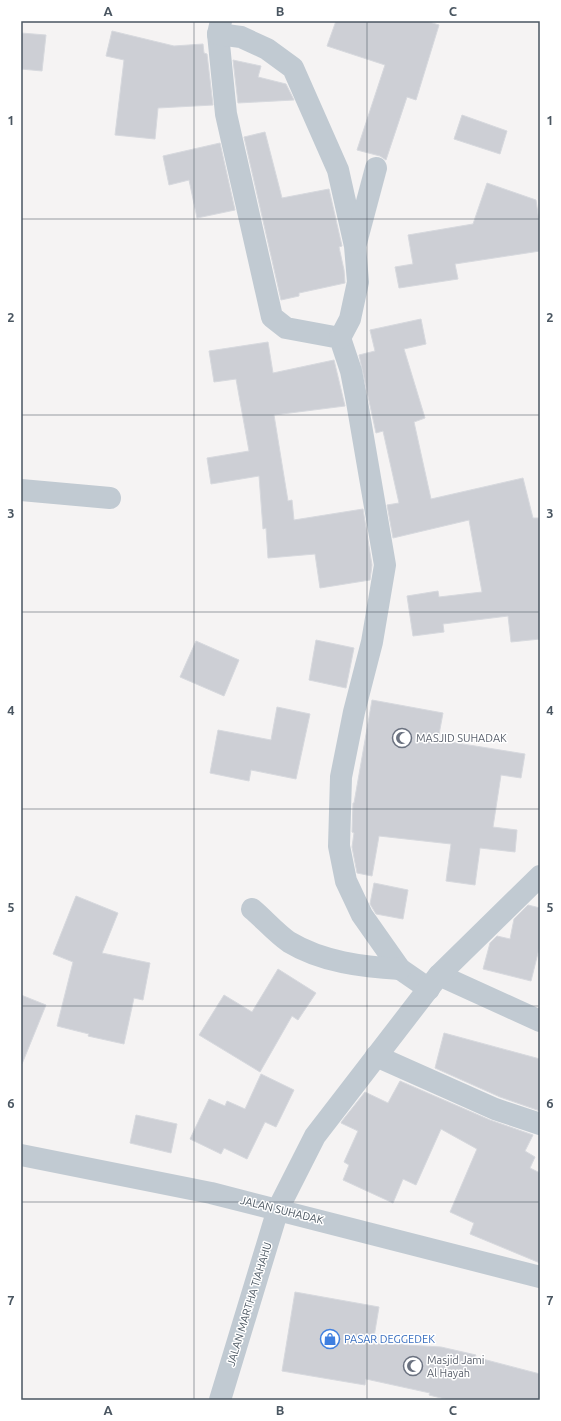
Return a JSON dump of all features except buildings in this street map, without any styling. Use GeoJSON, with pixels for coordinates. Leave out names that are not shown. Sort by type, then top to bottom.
{"type":"FeatureCollection","features":[{"type":"Feature","properties":{"kind":"street"},"geometry":{"type":"LineString","coordinates":[[340,338],[286,328],[272,317],[226,114],[219,28],[267,49],[293,68],[338,170],[355,246],[358,282],[350,319],[340,338],[354,386],[385,565],[372,642],[354,712],[341,776],[339,846],[346,881],[362,915],[400,969]]}},
{"type":"Feature","properties":{"kind":"street"},"geometry":{"type":"LineString","coordinates":[[355,246],[376,168]]}},
{"type":"Feature","properties":{"kind":"street"},"geometry":{"type":"LineString","coordinates":[[21,490],[110,498]]}},
{"type":"Feature","properties":{"kind":"street","name":"JALAN MARTHA TIAHAHU"},"geometry":{"type":"LineString","coordinates":[[220,1400],[278,1208],[315,1136],[434,982],[540,876]]}},
{"type":"Feature","properties":{"kind":"street"},"geometry":{"type":"LineString","coordinates":[[252,909],[289,941],[312,953],[364,967],[400,969],[540,1021]]}},
{"type":"Feature","properties":{"kind":"street"},"geometry":{"type":"LineString","coordinates":[[376,1056],[495,1110],[540,1124]]}},
{"type":"Feature","properties":{"kind":"street","name":"JALAN SUHADAK"},"geometry":{"type":"LineString","coordinates":[[21,1156],[211,1193],[278,1208],[540,1277]]}},
{"type":"Feature","properties":{"kind":"place","name":"MASJID SUHADAK"},"geometry":{"type":"Point","coordinates":[402,738]}},
{"type":"Feature","properties":{"kind":"place","name":"PASAR DEGGEDEK"},"geometry":{"type":"Point","coordinates":[330,1339]}},
{"type":"Feature","properties":{"kind":"place","name":"Masjid Jami Al Hayah"},"geometry":{"type":"Point","coordinates":[413,1366]}}]}
